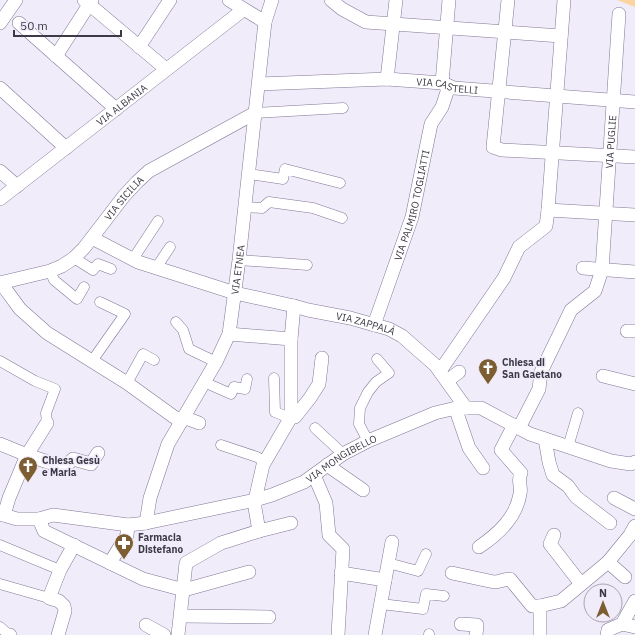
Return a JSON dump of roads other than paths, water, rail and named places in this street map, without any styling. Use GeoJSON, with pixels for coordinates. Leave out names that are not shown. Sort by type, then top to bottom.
{"type":"FeatureCollection","features":[{"type":"Feature","properties":{"kind":"street"},"geometry":{"type":"LineString","coordinates":[[2,14],[16,0]]}},
{"type":"Feature","properties":{"kind":"street"},"geometry":{"type":"LineString","coordinates":[[139,47],[170,0]]}},
{"type":"Feature","properties":{"kind":"street"},"geometry":{"type":"LineString","coordinates":[[229,0],[243,10],[265,22]]}},
{"type":"Feature","properties":{"kind":"street","name":"VIA ETNEA"},"geometry":{"type":"LineString","coordinates":[[146,523],[150,498],[168,444],[216,362],[229,334],[249,174],[265,22],[272,0]]}},
{"type":"Feature","properties":{"kind":"street"},"geometry":{"type":"LineString","coordinates":[[331,0],[342,9],[366,22],[561,36]]}},
{"type":"Feature","properties":{"kind":"street"},"geometry":{"type":"LineString","coordinates":[[387,79],[396,0]]}},
{"type":"Feature","properties":{"kind":"street","name":"VIA PALMIRO TOGLIATTI"},"geometry":{"type":"LineString","coordinates":[[374,325],[412,217],[431,124],[442,107],[445,84],[446,27],[449,0]]}},
{"type":"Feature","properties":{"kind":"street"},"geometry":{"type":"LineString","coordinates":[[508,0],[493,147],[502,150],[635,157]]}},
{"type":"Feature","properties":{"kind":"street"},"geometry":{"type":"LineString","coordinates":[[443,376],[504,278],[519,247],[546,226],[564,0]]}},
{"type":"Feature","properties":{"kind":"street"},"geometry":{"type":"LineString","coordinates":[[56,56],[88,2],[166,70]]}},
{"type":"Feature","properties":{"kind":"street","name":"VIA ALBANIA"},"geometry":{"type":"LineString","coordinates":[[0,199],[243,10]]}},
{"type":"Feature","properties":{"kind":"street","name":"VIA PUGLIE"},"geometry":{"type":"LineString","coordinates":[[479,547],[503,528],[516,508],[520,492],[518,478],[521,473],[501,450],[539,390],[541,372],[571,310],[594,291],[602,270],[619,14]]}},
{"type":"Feature","properties":{"kind":"street"},"geometry":{"type":"LineString","coordinates":[[19,23],[116,109]]}},
{"type":"Feature","properties":{"kind":"street","name":"VIA CASTELLI"},"geometry":{"type":"LineString","coordinates":[[259,84],[387,79],[445,84],[454,88],[635,102]]}},
{"type":"Feature","properties":{"kind":"street"},"geometry":{"type":"LineString","coordinates":[[0,88],[66,148]]}},
{"type":"Feature","properties":{"kind":"street"},"geometry":{"type":"LineString","coordinates":[[256,113],[343,108]]}},
{"type":"Feature","properties":{"kind":"street","name":"VIA SICILIA"},"geometry":{"type":"LineString","coordinates":[[1,283],[50,271],[62,266],[74,258],[84,248],[124,196],[149,171],[256,113]]}},
{"type":"Feature","properties":{"kind":"street"},"geometry":{"type":"LineString","coordinates":[[249,174],[283,179],[285,169],[340,183]]}},
{"type":"Feature","properties":{"kind":"street"},"geometry":{"type":"LineString","coordinates":[[0,171],[17,186]]}},
{"type":"Feature","properties":{"kind":"street"},"geometry":{"type":"LineString","coordinates":[[245,207],[262,208],[268,202],[313,208],[342,218]]}},
{"type":"Feature","properties":{"kind":"street"},"geometry":{"type":"LineString","coordinates":[[548,210],[635,215]]}},
{"type":"Feature","properties":{"kind":"street"},"geometry":{"type":"LineString","coordinates":[[133,259],[158,221]]}},
{"type":"Feature","properties":{"kind":"street","name":"VIA ZAPPALÀ"},"geometry":{"type":"LineString","coordinates":[[92,238],[133,259],[156,268],[235,293],[350,318],[389,329],[402,336],[435,365],[443,376],[461,408],[458,416],[469,448],[483,468]]}},
{"type":"Feature","properties":{"kind":"street"},"geometry":{"type":"LineString","coordinates":[[156,268],[170,247]]}},
{"type":"Feature","properties":{"kind":"street"},"geometry":{"type":"LineString","coordinates":[[74,258],[93,270],[98,264],[111,269]]}},
{"type":"Feature","properties":{"kind":"street"},"geometry":{"type":"LineString","coordinates":[[239,260],[307,265]]}},
{"type":"Feature","properties":{"kind":"street"},"geometry":{"type":"LineString","coordinates":[[583,268],[635,272]]}},
{"type":"Feature","properties":{"kind":"street"},"geometry":{"type":"LineString","coordinates":[[50,271],[54,280],[77,299],[84,287]]}},
{"type":"Feature","properties":{"kind":"street"},"geometry":{"type":"LineString","coordinates":[[1,283],[20,309],[47,333],[127,383],[182,420],[199,423]]}},
{"type":"Feature","properties":{"kind":"street"},"geometry":{"type":"LineString","coordinates":[[92,361],[125,314],[100,302]]}},
{"type":"Feature","properties":{"kind":"street"},"geometry":{"type":"LineString","coordinates":[[259,531],[254,508],[263,465],[291,417],[291,339],[294,306]]}},
{"type":"Feature","properties":{"kind":"street"},"geometry":{"type":"LineString","coordinates":[[176,322],[183,330],[189,349],[216,362]]}},
{"type":"Feature","properties":{"kind":"street"},"geometry":{"type":"LineString","coordinates":[[229,334],[291,339]]}},
{"type":"Feature","properties":{"kind":"street"},"geometry":{"type":"LineString","coordinates":[[127,383],[143,354],[154,360]]}},
{"type":"Feature","properties":{"kind":"street"},"geometry":{"type":"LineString","coordinates":[[274,378],[275,412],[295,417],[319,384],[322,358]]}},
{"type":"Feature","properties":{"kind":"street"},"geometry":{"type":"LineString","coordinates":[[368,442],[359,424],[360,408],[368,392],[376,382],[389,373],[377,359]]}},
{"type":"Feature","properties":{"kind":"street"},"geometry":{"type":"LineString","coordinates":[[0,362],[35,381],[55,389],[46,414],[47,423],[26,455],[2,515]]}},
{"type":"Feature","properties":{"kind":"street"},"geometry":{"type":"LineString","coordinates":[[443,376],[459,372]]}},
{"type":"Feature","properties":{"kind":"street"},"geometry":{"type":"LineString","coordinates":[[603,376],[635,384]]}},
{"type":"Feature","properties":{"kind":"street"},"geometry":{"type":"LineString","coordinates":[[204,382],[231,394],[234,387],[245,389],[247,379]]}},
{"type":"Feature","properties":{"kind":"street","name":"VIA MONGIBELLO"},"geometry":{"type":"LineString","coordinates":[[2,515],[18,519],[39,519],[53,515],[128,525],[146,523],[255,500],[304,482],[344,454],[368,442],[435,413],[461,408],[481,408],[530,434],[611,461],[631,464],[635,462]]}},
{"type":"Feature","properties":{"kind":"street"},"geometry":{"type":"LineString","coordinates":[[568,447],[578,413]]}},
{"type":"Feature","properties":{"kind":"street"},"geometry":{"type":"LineString","coordinates":[[315,428],[344,454]]}},
{"type":"Feature","properties":{"kind":"street"},"geometry":{"type":"LineString","coordinates":[[545,439],[553,475],[568,486],[576,497],[610,523]]}},
{"type":"Feature","properties":{"kind":"street"},"geometry":{"type":"LineString","coordinates":[[0,444],[26,455],[60,466],[67,464],[73,459],[91,464],[98,453]]}},
{"type":"Feature","properties":{"kind":"street"},"geometry":{"type":"LineString","coordinates":[[221,445],[257,457],[265,462]]}},
{"type":"Feature","properties":{"kind":"street"},"geometry":{"type":"LineString","coordinates":[[327,466],[362,490]]}},
{"type":"Feature","properties":{"kind":"street"},"geometry":{"type":"LineString","coordinates":[[314,475],[326,503],[329,535],[342,549],[338,635]]}},
{"type":"Feature","properties":{"kind":"street"},"geometry":{"type":"LineString","coordinates":[[614,498],[635,509]]}},
{"type":"Feature","properties":{"kind":"street"},"geometry":{"type":"LineString","coordinates":[[39,519],[44,531],[143,579],[184,590],[249,572]]}},
{"type":"Feature","properties":{"kind":"street"},"geometry":{"type":"LineString","coordinates":[[178,635],[186,562],[221,543],[291,523]]}},
{"type":"Feature","properties":{"kind":"street"},"geometry":{"type":"LineString","coordinates":[[110,563],[127,534],[128,525]]}},
{"type":"Feature","properties":{"kind":"street"},"geometry":{"type":"LineString","coordinates":[[452,573],[494,582],[510,579],[532,606],[540,606],[561,601],[608,562],[635,526]]}},
{"type":"Feature","properties":{"kind":"street"},"geometry":{"type":"LineString","coordinates":[[554,534],[550,544],[581,584]]}},
{"type":"Feature","properties":{"kind":"street"},"geometry":{"type":"LineString","coordinates":[[375,635],[392,542]]}},
{"type":"Feature","properties":{"kind":"street"},"geometry":{"type":"LineString","coordinates":[[0,545],[60,570]]}},
{"type":"Feature","properties":{"kind":"street"},"geometry":{"type":"LineString","coordinates":[[49,598],[60,570],[74,545]]}},
{"type":"Feature","properties":{"kind":"street"},"geometry":{"type":"LineString","coordinates":[[388,564],[418,571],[426,554]]}},
{"type":"Feature","properties":{"kind":"street"},"geometry":{"type":"LineString","coordinates":[[608,562],[624,577]]}},
{"type":"Feature","properties":{"kind":"street"},"geometry":{"type":"LineString","coordinates":[[341,574],[385,580]]}},
{"type":"Feature","properties":{"kind":"street"},"geometry":{"type":"LineString","coordinates":[[0,584],[59,601],[64,606],[65,611],[58,635]]}},
{"type":"Feature","properties":{"kind":"street"},"geometry":{"type":"LineString","coordinates":[[381,604],[423,609],[426,594],[444,596]]}},
{"type":"Feature","properties":{"kind":"street"},"geometry":{"type":"LineString","coordinates":[[622,624],[635,601]]}},
{"type":"Feature","properties":{"kind":"street"},"geometry":{"type":"LineString","coordinates":[[540,606],[540,635]]}},
{"type":"Feature","properties":{"kind":"street"},"geometry":{"type":"LineString","coordinates":[[180,616],[270,617]]}},
{"type":"Feature","properties":{"kind":"street"},"geometry":{"type":"LineString","coordinates":[[461,624],[477,625],[476,635]]}},
{"type":"Feature","properties":{"kind":"street"},"geometry":{"type":"LineString","coordinates":[[607,635],[608,630],[622,624],[635,627]]}},
{"type":"Feature","properties":{"kind":"street"},"geometry":{"type":"LineString","coordinates":[[146,625],[164,635]]}},
{"type":"Feature","properties":{"kind":"street"},"geometry":{"type":"LineString","coordinates":[[0,627],[10,635]]}},
{"type":"Feature","properties":{"kind":"place","name":"Chiesa di San Gaetano"},"geometry":{"type":"Point","coordinates":[488,385]}},
{"type":"Feature","properties":{"kind":"place","name":"Chiesa Gesù e Maria"},"geometry":{"type":"Point","coordinates":[28,483]}},
{"type":"Feature","properties":{"kind":"place","name":"Farmacia Distefano"},"geometry":{"type":"Point","coordinates":[124,560]}}]}
